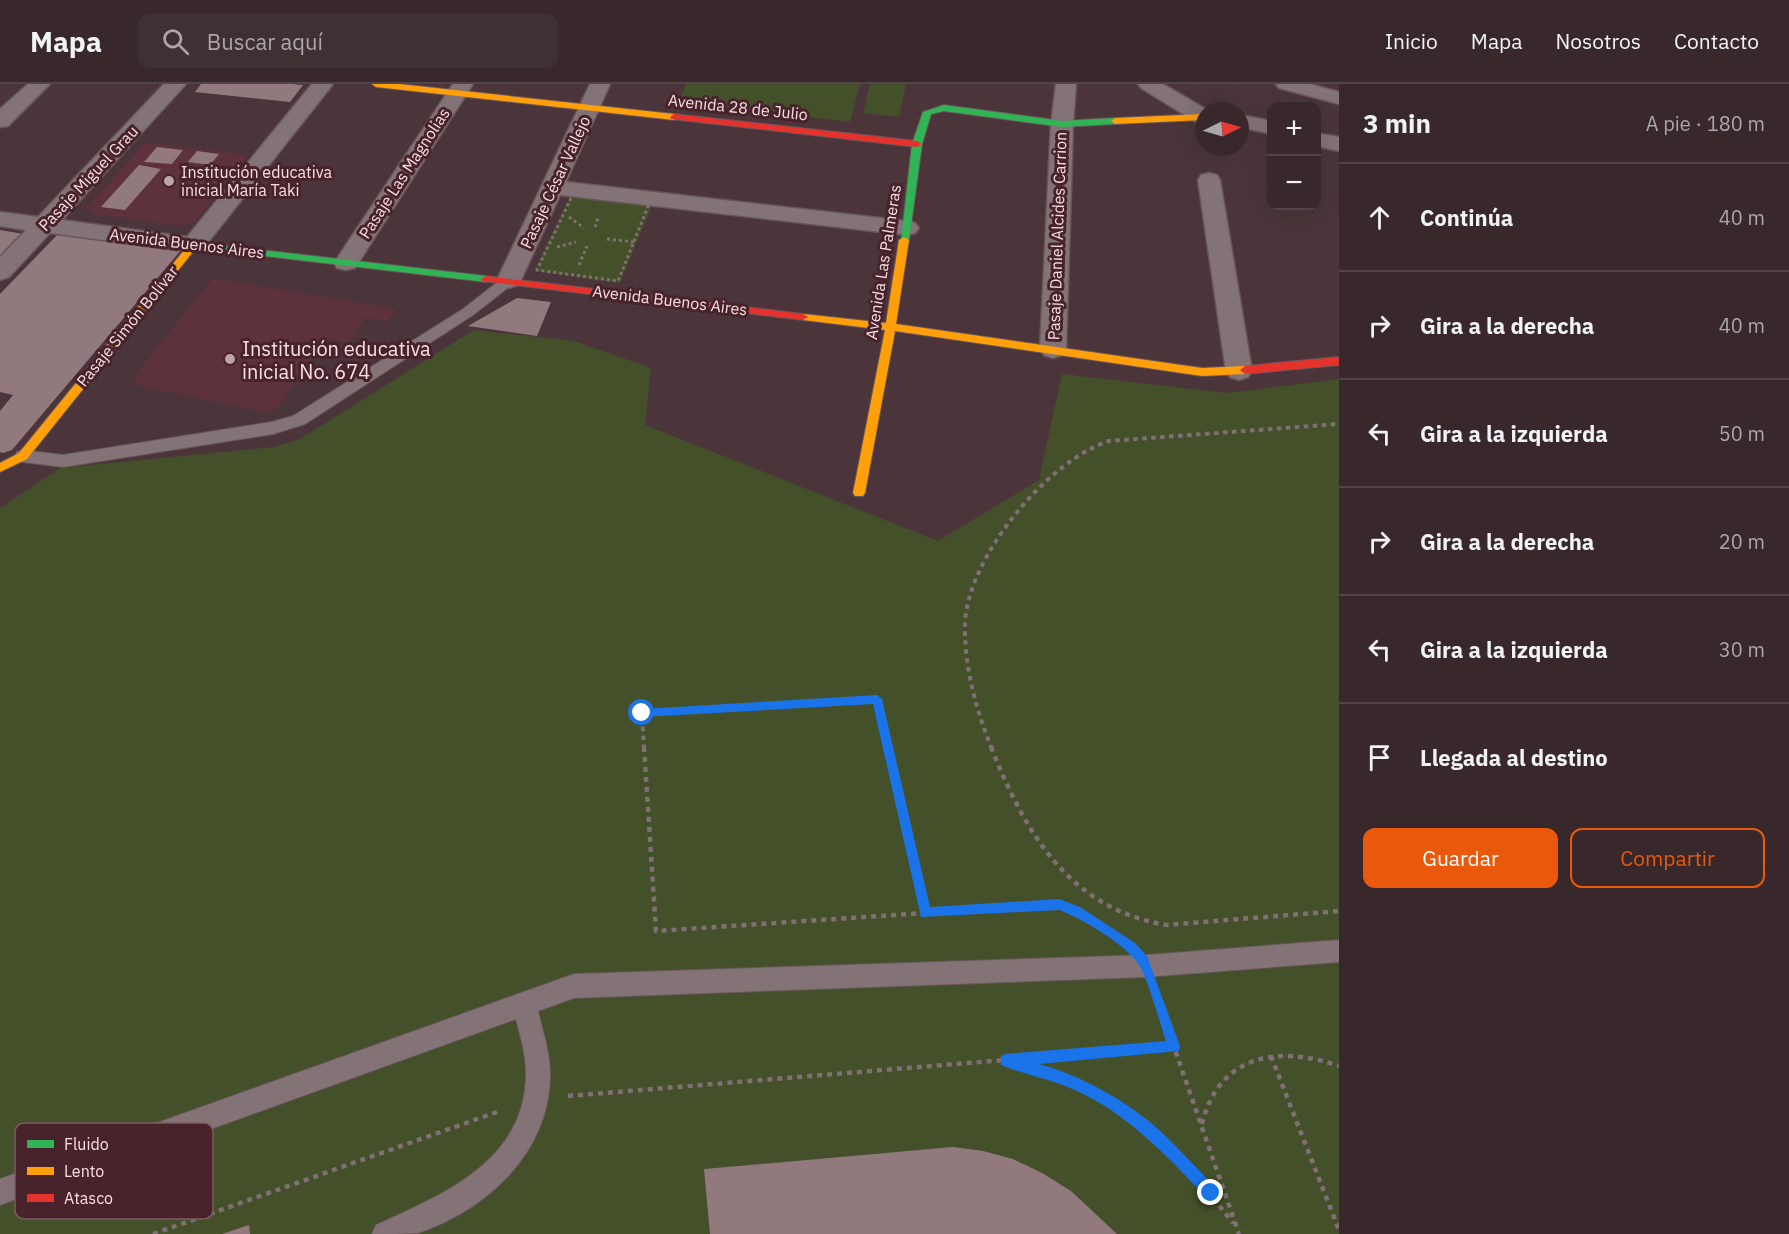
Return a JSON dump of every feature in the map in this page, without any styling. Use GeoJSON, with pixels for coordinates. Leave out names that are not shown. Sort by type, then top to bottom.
{"type":"FeatureCollection","features":[{"type":"Feature","properties":{"kind":"street"},"geometry":{"type":"LineString","coordinates":[[0,121],[40,84]]}},
{"type":"Feature","properties":{"kind":"street","name":"Pasaje Miguel Grau"},"geometry":{"type":"LineString","coordinates":[[0,273],[176,84]]}},
{"type":"Feature","properties":{"kind":"street","name":"Pasaje Simón Bolívar"},"geometry":{"type":"LineString","coordinates":[[23,456],[322,84]]}},
{"type":"Feature","properties":{"kind":"street","name":"Avenida 28 de Julio"},"geometry":{"type":"LineString","coordinates":[[376,84],[460,88],[589,108],[917,144]]}},
{"type":"Feature","properties":{"kind":"street","name":"Pasaje César Vallejo"},"geometry":{"type":"LineString","coordinates":[[509,280],[600,84]]}},
{"type":"Feature","properties":{"kind":"street","name":"Pasaje Daniel Alcides Carrion"},"geometry":{"type":"LineString","coordinates":[[1053,349],[1062,124],[1066,84]]}},
{"type":"Feature","properties":{"kind":"street"},"geometry":{"type":"LineString","coordinates":[[1148,84],[1195,112]]}},
{"type":"Feature","properties":{"kind":"street"},"geometry":{"type":"LineString","coordinates":[[1286,84],[1339,98]]}},
{"type":"Feature","properties":{"kind":"street","name":"Pasaje Las Magnolias"},"geometry":{"type":"LineString","coordinates":[[346,263],[460,88]]}},
{"type":"Feature","properties":{"kind":"street","name":"Avenida Las Palmeras"},"geometry":{"type":"LineString","coordinates":[[859,493],[891,327],[907,228],[917,144],[927,112],[934,109],[1062,124],[1195,117]]}},
{"type":"Feature","properties":{"kind":"street"},"geometry":{"type":"LineString","coordinates":[[1249,123],[1267,127]]}},
{"type":"Feature","properties":{"kind":"street"},"geometry":{"type":"LineString","coordinates":[[1321,140],[1339,144]]}},
{"type":"Feature","properties":{"kind":"street"},"geometry":{"type":"LineString","coordinates":[[1209,180],[1239,371]]}},
{"type":"Feature","properties":{"kind":"street"},"geometry":{"type":"LineString","coordinates":[[552,187],[907,228]]}},
{"type":"Feature","properties":{"kind":"street","name":"Avenida Buenos Aires"},"geometry":{"type":"LineString","coordinates":[[0,219],[346,263],[509,280],[891,327],[1202,372],[1239,371],[1339,361]]}},
{"type":"Feature","properties":{"kind":"street"},"geometry":{"type":"LineString","coordinates":[[0,468],[23,456]]}},
{"type":"Feature","properties":{"kind":"lane"},"geometry":{"type":"LineString","coordinates":[[23,456],[63,461],[273,428],[299,420],[468,312],[509,280]]}},
{"type":"Feature","properties":{"kind":"lane"},"geometry":{"type":"LineString","coordinates":[[192,1123],[574,986],[1146,966],[1339,951]]}},
{"type":"Feature","properties":{"kind":"lane"},"geometry":{"type":"LineString","coordinates":[[385,1234],[460,1199],[487,1182],[509,1159],[525,1132],[536,1099],[537,1058],[524,1004]]}},
{"type":"Feature","properties":{"kind":"lane"},"geometry":{"type":"LineString","coordinates":[[0,1192],[15,1187]]}},
{"type":"Feature","properties":{"kind":"path"},"geometry":{"type":"LineString","coordinates":[[573,194],[649,204],[634,242],[618,281],[537,270],[573,194]]}},
{"type":"Feature","properties":{"kind":"path"},"geometry":{"type":"LineString","coordinates":[[564,213],[584,228]]}},
{"type":"Feature","properties":{"kind":"path"},"geometry":{"type":"LineString","coordinates":[[607,239],[634,242]]}},
{"type":"Feature","properties":{"kind":"path"},"geometry":{"type":"LineString","coordinates":[[546,250],[576,242]]}},
{"type":"Feature","properties":{"kind":"path"},"geometry":{"type":"LineString","coordinates":[[1339,424],[1109,441],[1084,449],[1056,471],[1023,507],[989,555],[976,577],[971,593],[965,621],[965,647],[978,707],[1012,795],[1034,836],[1049,857],[1082,887],[1127,914],[1153,924],[1166,925],[1339,910]]}},
{"type":"Feature","properties":{"kind":"path"},"geometry":{"type":"LineString","coordinates":[[925,913],[877,699],[642,713],[656,931],[925,913],[1059,904],[1076,910],[1131,947],[1146,966],[1238,1231]]}},
{"type":"Feature","properties":{"kind":"path"},"geometry":{"type":"LineString","coordinates":[[213,1213],[536,1099],[1174,1046]]}},
{"type":"Feature","properties":{"kind":"path"},"geometry":{"type":"LineString","coordinates":[[1201,1124],[1212,1096],[1227,1077],[1246,1063],[1271,1056],[1298,1055],[1326,1060],[1339,1066]]}},
{"type":"Feature","properties":{"kind":"path"},"geometry":{"type":"LineString","coordinates":[[1271,1056],[1339,1230]]}},
{"type":"Feature","properties":{"kind":"path"},"geometry":{"type":"LineString","coordinates":[[1005,1060],[1044,1071],[1082,1087],[1120,1109],[1152,1132],[1211,1193],[1238,1231]]}},
{"type":"Feature","properties":{"kind":"path"},"geometry":{"type":"LineString","coordinates":[[153,1234],[196,1219]]}},
{"type":"Feature","properties":{"kind":"shaded area","name":"Institución educativa inicial María Taki"},"geometry":{"type":"Polygon","coordinates":[[[146,142],[248,155],[195,221],[180,226],[94,214],[87,207],[146,142]]]}},
{"type":"Feature","properties":{"kind":"shaded area","name":"Institución educativa inicial No. 674"},"geometry":{"type":"Polygon","coordinates":[[[213,278],[396,309],[387,322],[365,318],[349,342],[325,339],[278,407],[268,413],[136,385],[135,375],[213,278]]]}},
{"type":"Feature","properties":{"kind":"green space"},"geometry":{"type":"Polygon","coordinates":[[[686,84],[860,84],[850,122],[679,101],[686,84]]]}},
{"type":"Feature","properties":{"kind":"green space"},"geometry":{"type":"Polygon","coordinates":[[[870,84],[906,84],[899,117],[863,113],[870,84]]]}},
{"type":"Feature","properties":{"kind":"green space"},"geometry":{"type":"Polygon","coordinates":[[[572,193],[653,203],[620,283],[534,271],[572,193]]]}},
{"type":"Feature","properties":{"kind":"green space"},"geometry":{"type":"Polygon","coordinates":[[[474,330],[574,341],[651,368],[645,425],[938,541],[1039,480],[1062,374],[1227,393],[1339,379],[1339,1234],[0,1234],[0,508],[60,468],[275,447],[300,439],[474,330]]]}},
{"type":"Feature","properties":{"kind":"building"},"geometry":{"type":"Polygon","coordinates":[[[201,84],[303,85],[290,102],[195,92],[201,84]]]}},
{"type":"Feature","properties":{"kind":"building"},"geometry":{"type":"Polygon","coordinates":[[[157,147],[183,150],[172,164],[144,162],[157,147]]]}},
{"type":"Feature","properties":{"kind":"building"},"geometry":{"type":"Polygon","coordinates":[[[197,151],[219,154],[210,165],[188,162],[197,151]]]}},
{"type":"Feature","properties":{"kind":"building"},"geometry":{"type":"Polygon","coordinates":[[[139,165],[161,169],[125,210],[101,207],[139,165]]]}},
{"type":"Feature","properties":{"kind":"building"},"geometry":{"type":"Polygon","coordinates":[[[0,230],[30,235],[0,265],[0,230]]]}},
{"type":"Feature","properties":{"kind":"building"},"geometry":{"type":"Polygon","coordinates":[[[59,233],[182,249],[12,450],[3,453],[0,452],[0,411],[13,395],[0,392],[0,294],[59,233]]]}},
{"type":"Feature","properties":{"kind":"building"},"geometry":{"type":"Polygon","coordinates":[[[517,298],[551,302],[537,336],[468,326],[517,298]]]}},
{"type":"Feature","properties":{"kind":"building"},"geometry":{"type":"Polygon","coordinates":[[[953,1147],[983,1151],[1013,1159],[1042,1173],[1071,1191],[1117,1234],[710,1234],[704,1169],[953,1147]]]}},
{"type":"Feature","properties":{"kind":"building"},"geometry":{"type":"Polygon","coordinates":[[[249,1225],[250,1234],[222,1234],[249,1225]]]}},
{"type":"Feature","properties":{"kind":"traffic: fast"},"geometry":{"type":"LineString","coordinates":[[904,240],[917,144],[927,112],[944,108],[1062,124],[1115,121]]}},
{"type":"Feature","properties":{"kind":"traffic: fast"},"geometry":{"type":"LineString","coordinates":[[201,246],[486,279]]}},
{"type":"Feature","properties":{"kind":"traffic: slow"},"geometry":{"type":"LineString","coordinates":[[376,84],[674,117]]}},
{"type":"Feature","properties":{"kind":"traffic: slow"},"geometry":{"type":"LineString","coordinates":[[1115,121],[1195,117]]}},
{"type":"Feature","properties":{"kind":"traffic: slow"},"geometry":{"type":"LineString","coordinates":[[859,493],[894,309],[904,240]]}},
{"type":"Feature","properties":{"kind":"traffic: slow"},"geometry":{"type":"LineString","coordinates":[[0,468],[23,456],[193,245],[201,246]]}},
{"type":"Feature","properties":{"kind":"traffic: slow"},"geometry":{"type":"LineString","coordinates":[[803,317],[891,327],[1202,372],[1245,370]]}},
{"type":"Feature","properties":{"kind":"traffic: jam"},"geometry":{"type":"LineString","coordinates":[[674,117],[917,144]]}},
{"type":"Feature","properties":{"kind":"traffic: jam"},"geometry":{"type":"LineString","coordinates":[[486,279],[803,317]]}},
{"type":"Feature","properties":{"kind":"traffic: jam"},"geometry":{"type":"LineString","coordinates":[[1245,370],[1339,361]]}},
{"type":"Feature","properties":{"kind":"place","name":"Institución educativa inicial María Taki"},"geometry":{"type":"Point","coordinates":[169,181]}},
{"type":"Feature","properties":{"kind":"place","name":"Institución educativa inicial No. 674"},"geometry":{"type":"Point","coordinates":[230,359]}},
{"type":"Feature","properties":{"kind":"route"},"geometry":{"type":"LineString","coordinates":[[642,713],[877,699],[925,913],[1059,904],[1076,910],[1131,947],[1143,960],[1174,1046],[1005,1060],[1044,1071],[1082,1087],[1120,1109],[1152,1132],[1211,1193]]}}]}
